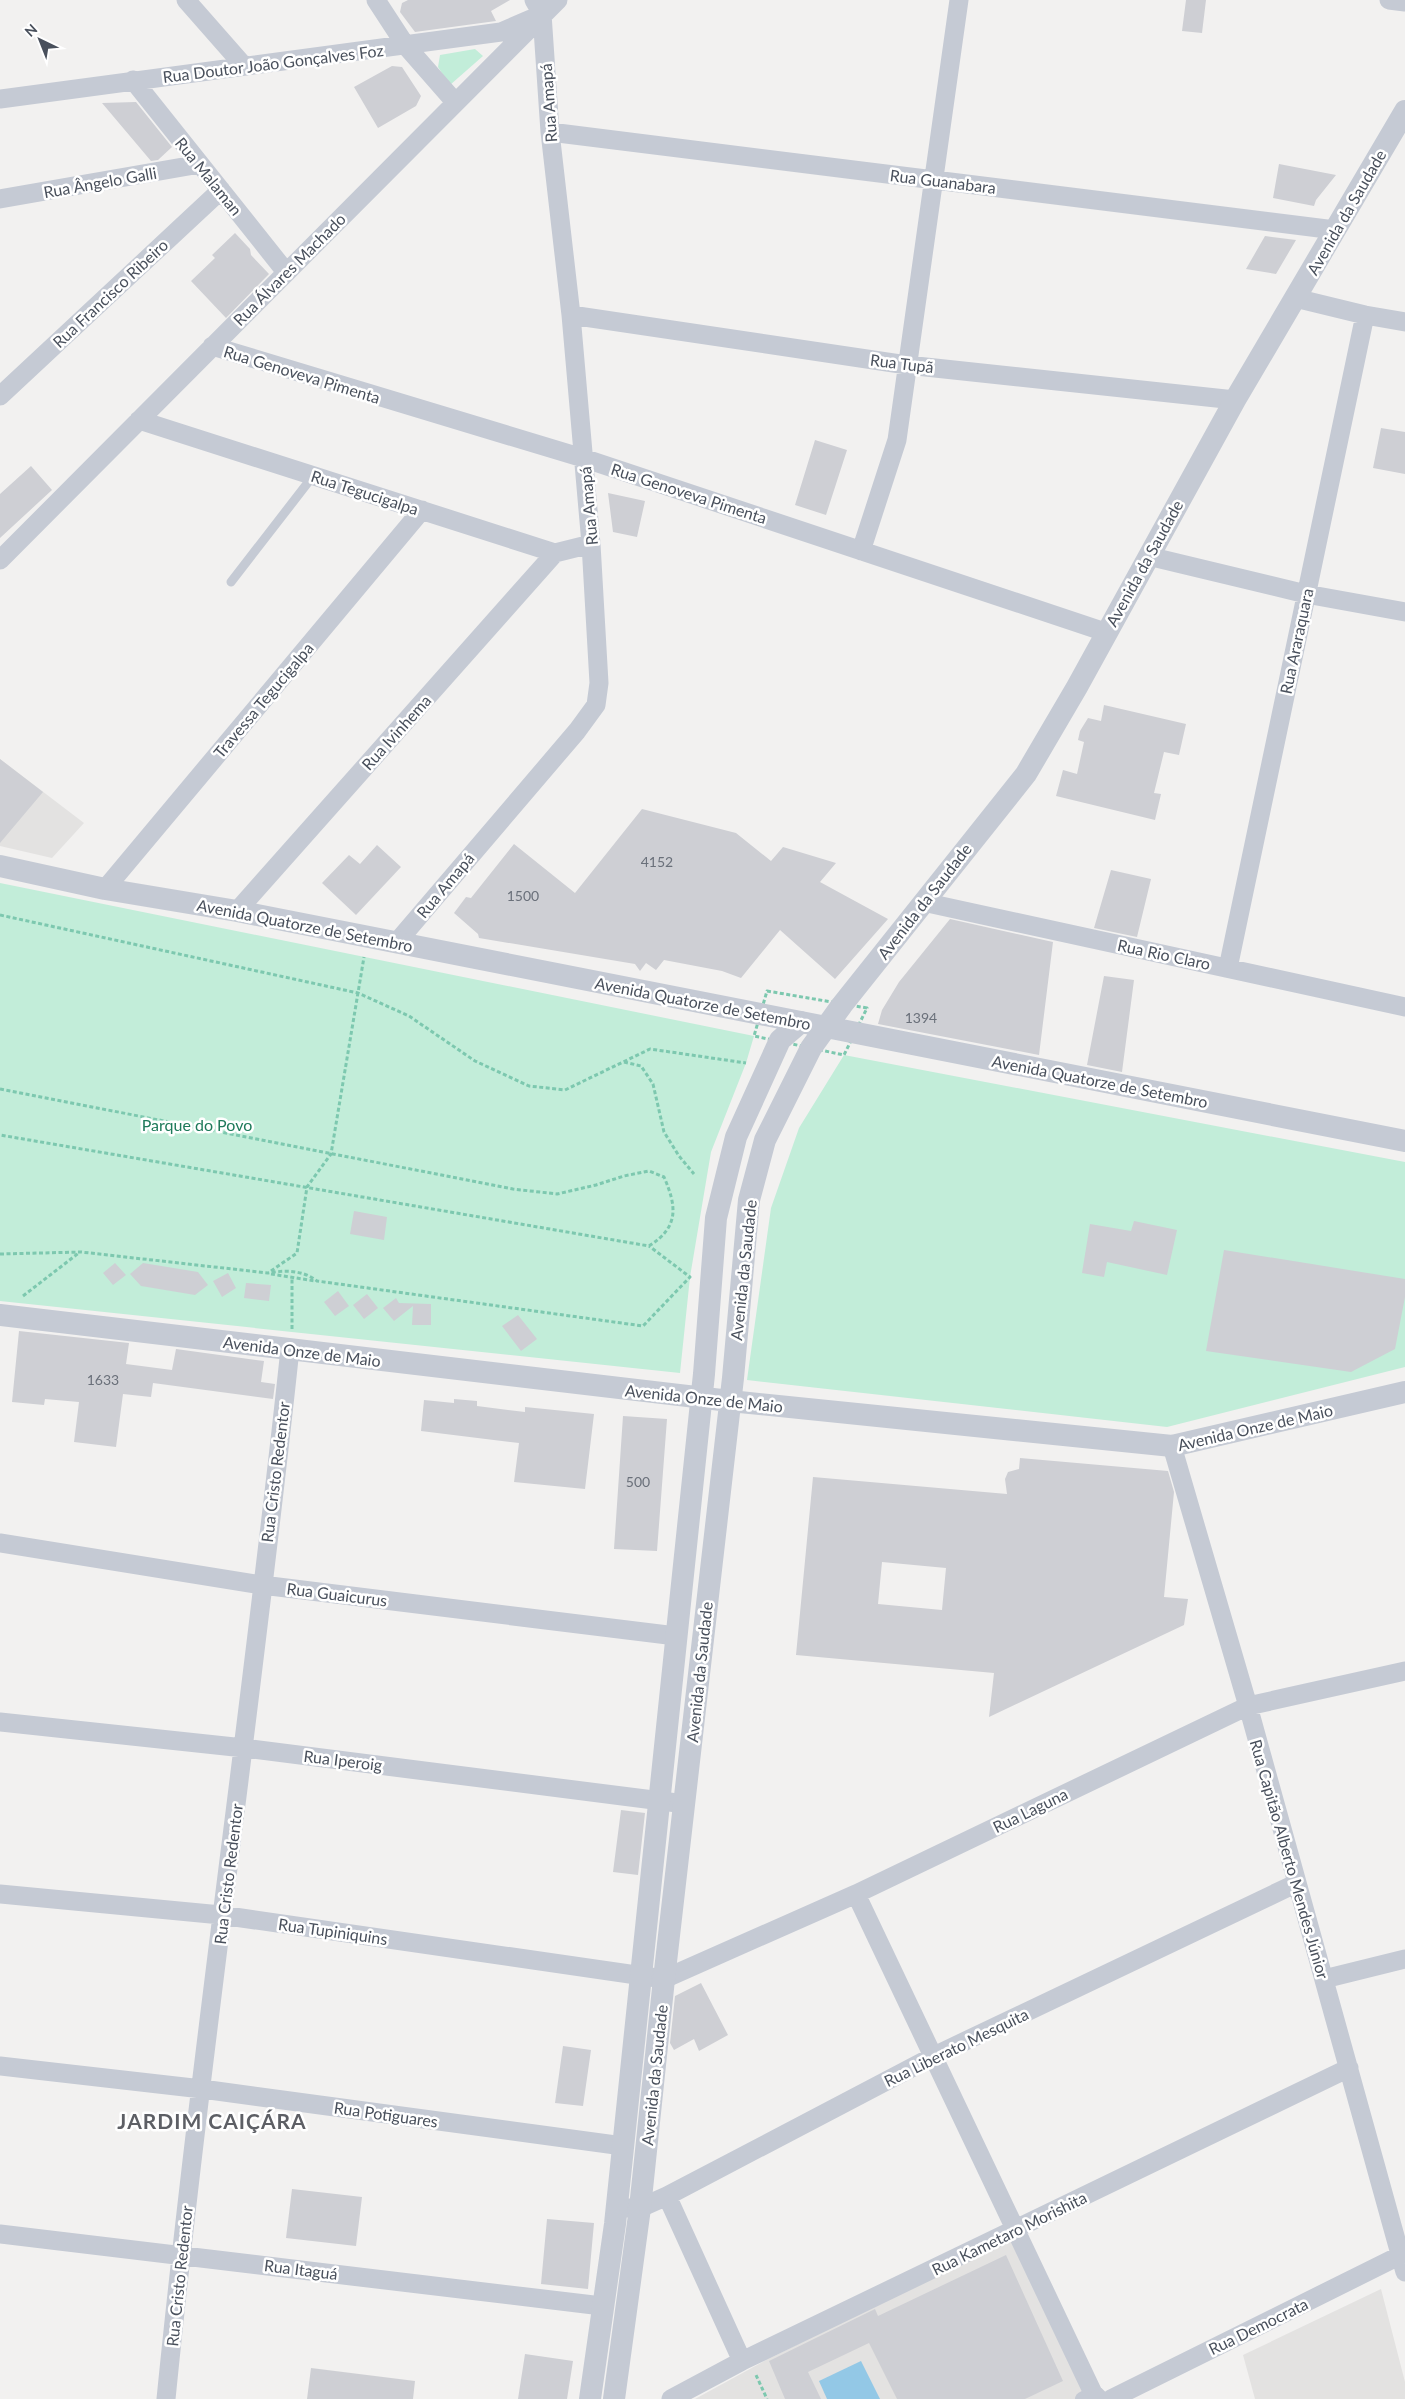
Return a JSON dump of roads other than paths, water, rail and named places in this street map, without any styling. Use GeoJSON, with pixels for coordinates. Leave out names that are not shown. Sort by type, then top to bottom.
{"type":"FeatureCollection","features":[{"type":"Feature","properties":{"kind":"street"},"geometry":{"type":"LineString","coordinates":[[186,0],[244,66]]}},
{"type":"Feature","properties":{"kind":"street"},"geometry":{"type":"LineString","coordinates":[[376,0],[406,46],[455,102]]}},
{"type":"Feature","properties":{"kind":"street","name":"Rua Álvares Machado"},"geometry":{"type":"LineString","coordinates":[[0,560],[455,102],[538,7],[558,0]]}},
{"type":"Feature","properties":{"kind":"street"},"geometry":{"type":"LineString","coordinates":[[861,551],[897,440],[959,0]]}},
{"type":"Feature","properties":{"kind":"street"},"geometry":{"type":"LineString","coordinates":[[1388,0],[1405,2]]}},
{"type":"Feature","properties":{"kind":"street","name":"Rua Doutor João Gonçalves Foz"},"geometry":{"type":"LineString","coordinates":[[0,99],[500,32],[538,7]]}},
{"type":"Feature","properties":{"kind":"street","name":"Rua Amapá"},"geometry":{"type":"LineString","coordinates":[[396,942],[596,705],[598,683],[591,544],[571,315],[538,7]]}},
{"type":"Feature","properties":{"kind":"street","name":"Rua Malaman"},"geometry":{"type":"LineString","coordinates":[[133,80],[286,272]]}},
{"type":"Feature","properties":{"kind":"street","name":"Avenida da Saudade"},"geometry":{"type":"LineString","coordinates":[[614,2399],[640,2208],[664,1979],[730,1401],[749,1200],[765,1140],[811,1048],[923,902],[1026,774],[1077,687],[1105,632],[1235,400],[1405,111]]}},
{"type":"Feature","properties":{"kind":"street","name":"Rua Guanabara"},"geometry":{"type":"LineString","coordinates":[[550,132],[1335,230]]}},
{"type":"Feature","properties":{"kind":"street","name":"Rua Ângelo Galli"},"geometry":{"type":"LineString","coordinates":[[0,199],[200,164]]}},
{"type":"Feature","properties":{"kind":"street","name":"Rua Francisco Ribeiro"},"geometry":{"type":"LineString","coordinates":[[0,396],[221,190]]}},
{"type":"Feature","properties":{"kind":"street"},"geometry":{"type":"LineString","coordinates":[[1295,298],[1365,315],[1405,322]]}},
{"type":"Feature","properties":{"kind":"street","name":"Rua Tupã"},"geometry":{"type":"LineString","coordinates":[[571,315],[907,364],[1235,400]]}},
{"type":"Feature","properties":{"kind":"street","name":"Rua Araraquara"},"geometry":{"type":"LineString","coordinates":[[1228,968],[1365,315]]}},
{"type":"Feature","properties":{"kind":"street","name":"Rua Genoveva Pimenta"},"geometry":{"type":"LineString","coordinates":[[212,346],[583,458],[1105,632]]}},
{"type":"Feature","properties":{"kind":"street","name":"Rua Tegucigalpa"},"geometry":{"type":"LineString","coordinates":[[139,420],[555,553]]}},
{"type":"Feature","properties":{"kind":"street","name":"Travessa Tegucigalpa"},"geometry":{"type":"LineString","coordinates":[[105,889],[422,510]]}},
{"type":"Feature","properties":{"kind":"street"},"geometry":{"type":"LineString","coordinates":[[555,553],[591,544]]}},
{"type":"Feature","properties":{"kind":"street","name":"Rua Ivinhema"},"geometry":{"type":"LineString","coordinates":[[237,911],[555,553]]}},
{"type":"Feature","properties":{"kind":"street"},"geometry":{"type":"LineString","coordinates":[[1148,556],[1306,594],[1405,612]]}},
{"type":"Feature","properties":{"kind":"street","name":"Avenida Quatorze de Setembro"},"geometry":{"type":"LineString","coordinates":[[0,866],[105,889],[237,911],[1405,1141]]}},
{"type":"Feature","properties":{"kind":"street","name":"Rua Rio Claro"},"geometry":{"type":"LineString","coordinates":[[923,902],[1405,1007]]}},
{"type":"Feature","properties":{"kind":"street","name":"Avenida da Saudade"},"geometry":{"type":"LineString","coordinates":[[590,2399],[623,2146],[701,1398],[716,1218],[736,1137],[780,1040],[801,1022]]}},
{"type":"Feature","properties":{"kind":"street","name":"Avenida Onze de Maio"},"geometry":{"type":"LineString","coordinates":[[1,1316],[701,1398],[1172,1446],[1405,1392]]}},
{"type":"Feature","properties":{"kind":"street","name":"Rua Cristo Redentor"},"geometry":{"type":"LineString","coordinates":[[166,2399],[221,1915],[244,1748],[290,1349]]}},
{"type":"Feature","properties":{"kind":"street","name":"Rua Capitão Alberto Mendes Júnior"},"geometry":{"type":"LineString","coordinates":[[1172,1446],[1248,1706],[1404,2260]]}},
{"type":"Feature","properties":{"kind":"street","name":"Rua Guaicurus"},"geometry":{"type":"LineString","coordinates":[[0,1543],[262,1585],[676,1636]]}},
{"type":"Feature","properties":{"kind":"street","name":"Rua Laguna"},"geometry":{"type":"LineString","coordinates":[[664,1979],[856,1894],[1248,1706],[1405,1671]]}},
{"type":"Feature","properties":{"kind":"street","name":"Rua Iperoig"},"geometry":{"type":"LineString","coordinates":[[0,1722],[244,1748],[659,1799],[685,1804]]}},
{"type":"Feature","properties":{"kind":"street","name":"Rua Liberato Mesquita"},"geometry":{"type":"LineString","coordinates":[[616,2209],[640,2208],[667,2196],[934,2056],[1297,1882]]}},
{"type":"Feature","properties":{"kind":"street","name":"Rua Tupiniquins"},"geometry":{"type":"LineString","coordinates":[[0,1894],[221,1915],[664,1979]]}},
{"type":"Feature","properties":{"kind":"street"},"geometry":{"type":"LineString","coordinates":[[856,1894],[1096,2398]]}},
{"type":"Feature","properties":{"kind":"street"},"geometry":{"type":"LineString","coordinates":[[1324,1979],[1405,1959]]}},
{"type":"Feature","properties":{"kind":"street","name":"Rua Potiguares"},"geometry":{"type":"LineString","coordinates":[[0,2066],[202,2089],[623,2146]]}},
{"type":"Feature","properties":{"kind":"street","name":"Rua Kametaro Morishita"},"geometry":{"type":"LineString","coordinates":[[671,2399],[745,2359],[1017,2230],[1349,2068]]}},
{"type":"Feature","properties":{"kind":"street"},"geometry":{"type":"LineString","coordinates":[[667,2196],[745,2359]]}},
{"type":"Feature","properties":{"kind":"street","name":"Rua Itaguá"},"geometry":{"type":"LineString","coordinates":[[0,2234],[181,2254],[602,2306]]}},
{"type":"Feature","properties":{"kind":"street","name":"Rua Democrata"},"geometry":{"type":"LineString","coordinates":[[1096,2398],[1404,2260]]}},
{"type":"Feature","properties":{"kind":"lane"},"geometry":{"type":"LineString","coordinates":[[231,582],[313,476]]}},
{"type":"Feature","properties":{"kind":"water"},"geometry":{"type":"Polygon","coordinates":[[[861,2361],[880,2399],[827,2399],[819,2381],[861,2361]]]}},
{"type":"Feature","properties":{"kind":"district","name":"JARDIM CAIÇÁRA"},"geometry":{"type":"Point","coordinates":[212,2120]}},
{"type":"Feature","properties":{"kind":"park label","name":"Parque do Povo"},"geometry":{"type":"Point","coordinates":[197,1124]}}]}
